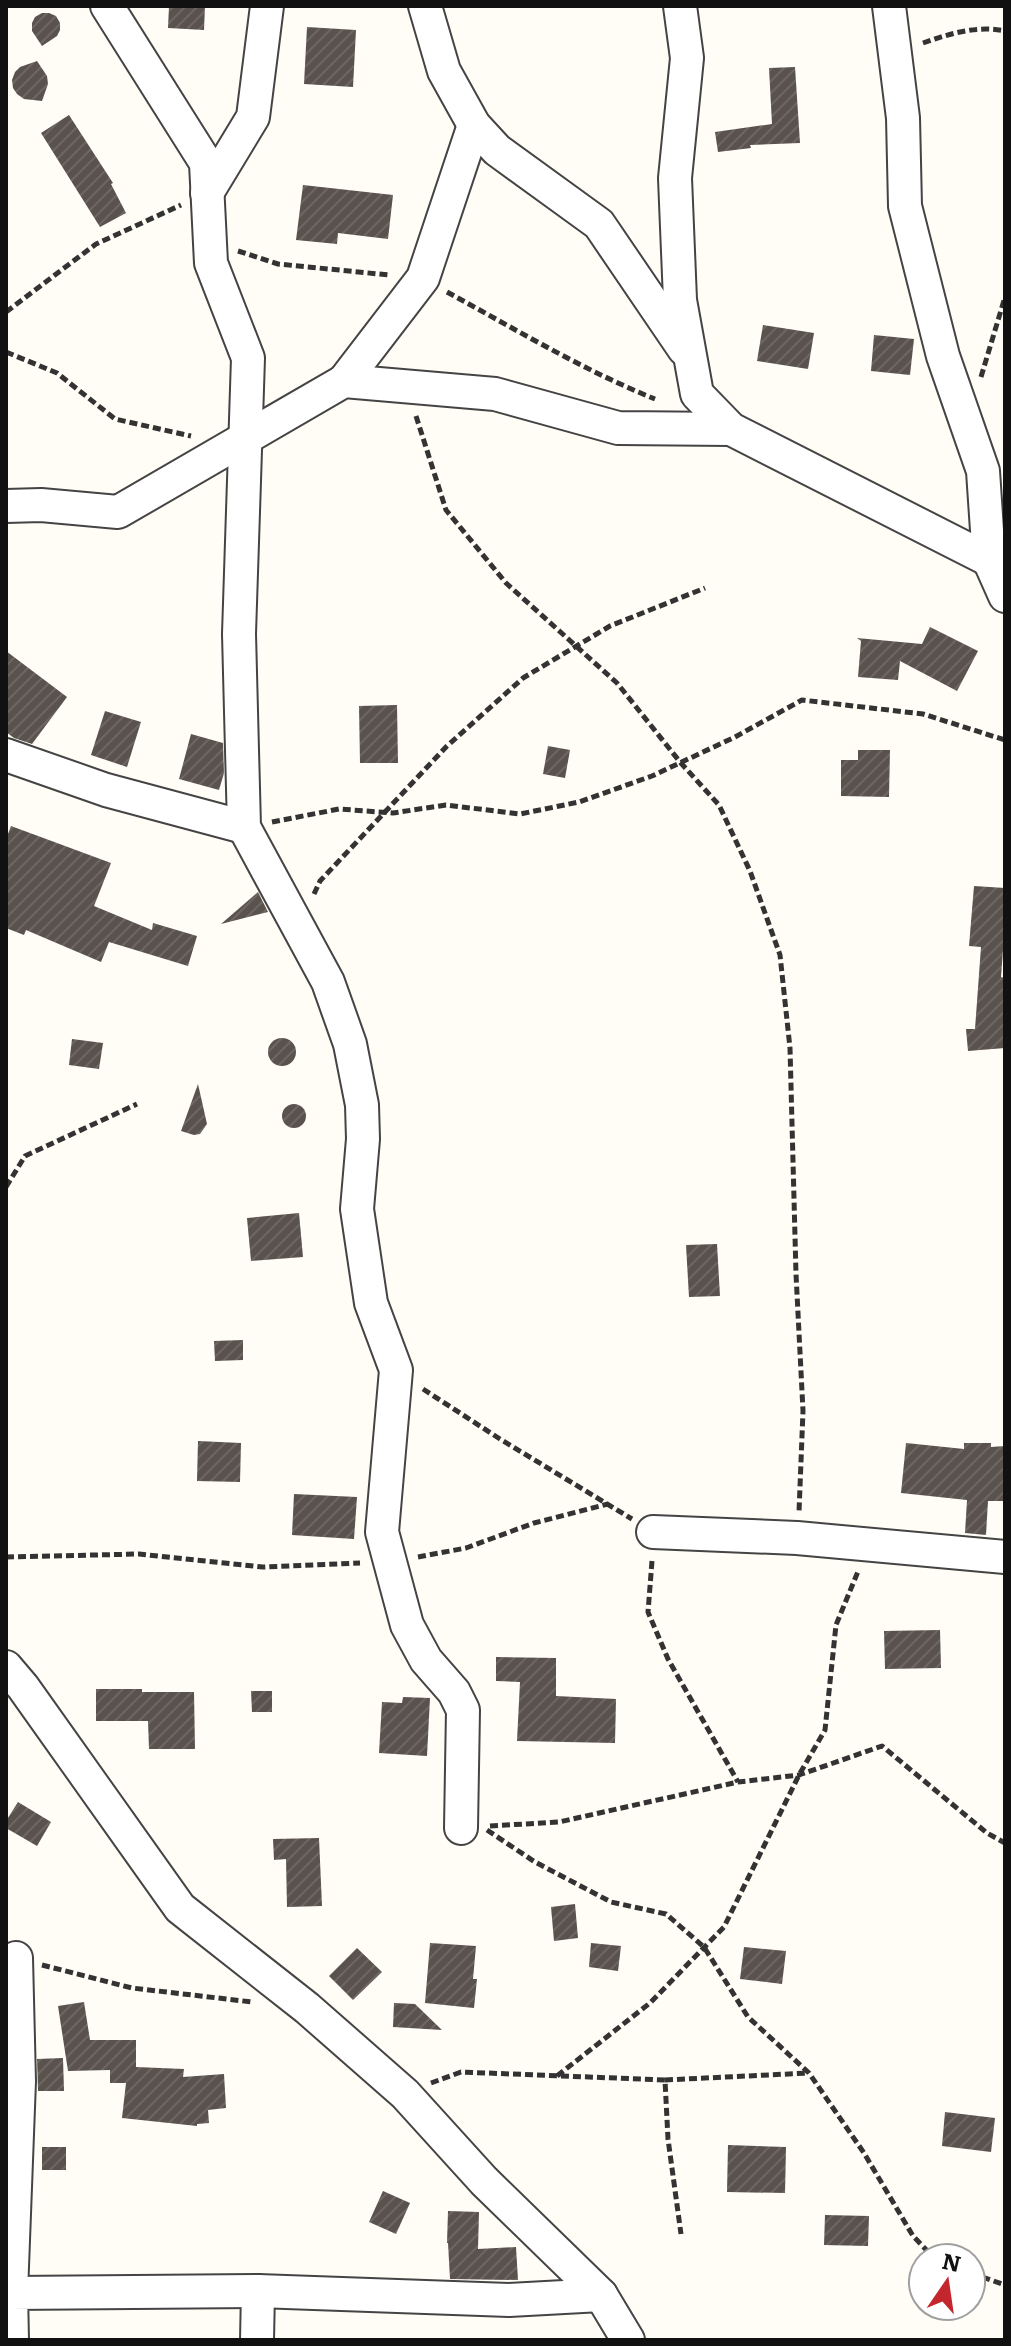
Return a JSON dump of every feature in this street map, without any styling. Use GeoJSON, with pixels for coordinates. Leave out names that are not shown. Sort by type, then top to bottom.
{"type":"FeatureCollection","features":[{"type":"Feature","properties":{"kind":"street"},"geometry":{"type":"LineString","coordinates":[[107,6],[206,163],[211,263],[248,358],[236,444],[244,827],[328,982],[350,1044],[362,1105],[363,1128],[357,1209],[371,1303],[396,1370],[382,1532],[407,1625],[426,1660],[454,1692],[463,1710],[461,1828]]}},
{"type":"Feature","properties":{"kind":"street"},"geometry":{"type":"LineString","coordinates":[[207,193],[253,117],[267,6]]}},
{"type":"Feature","properties":{"kind":"street"},"geometry":{"type":"LineString","coordinates":[[425,6],[444,71],[474,125],[497,150],[599,224],[691,358]]}},
{"type":"Feature","properties":{"kind":"street"},"geometry":{"type":"LineString","coordinates":[[680,6],[687,58],[675,178],[680,300],[697,394],[731,429],[989,560]]}},
{"type":"Feature","properties":{"kind":"street"},"geometry":{"type":"LineString","coordinates":[[889,6],[903,118],[905,206],[943,356],[983,471],[989,560],[1005,596]]}},
{"type":"Feature","properties":{"kind":"street"},"geometry":{"type":"LineString","coordinates":[[6,506],[41,505],[118,512],[344,381],[423,278],[474,125]]}},
{"type":"Feature","properties":{"kind":"street"},"geometry":{"type":"LineString","coordinates":[[344,381],[495,394],[618,428],[731,429]]}},
{"type":"Feature","properties":{"kind":"street"},"geometry":{"type":"LineString","coordinates":[[6,755],[106,790],[244,827]]}},
{"type":"Feature","properties":{"kind":"street"},"geometry":{"type":"LineString","coordinates":[[653,1532],[797,1538],[1005,1557]]}},
{"type":"Feature","properties":{"kind":"street"},"geometry":{"type":"LineString","coordinates":[[6,1667],[180,1908],[307,2008],[405,2094],[484,2181],[601,2295],[628,2340]]}},
{"type":"Feature","properties":{"kind":"street"},"geometry":{"type":"LineString","coordinates":[[12,2340],[19,2081],[16,1958]]}},
{"type":"Feature","properties":{"kind":"street"},"geometry":{"type":"LineString","coordinates":[[11,2293],[258,2291],[509,2300],[601,2295]]}},
{"type":"Feature","properties":{"kind":"street"},"geometry":{"type":"LineString","coordinates":[[257,2340],[258,2291]]}},
{"type":"Feature","properties":{"kind":"path"},"geometry":{"type":"LineString","coordinates":[[895,53],[955,31],[1005,31]]}},
{"type":"Feature","properties":{"kind":"path"},"geometry":{"type":"LineString","coordinates":[[6,312],[96,244],[207,193]]}},
{"type":"Feature","properties":{"kind":"path"},"geometry":{"type":"LineString","coordinates":[[210,242],[278,264],[423,278],[627,388],[657,399]]}},
{"type":"Feature","properties":{"kind":"path"},"geometry":{"type":"LineString","coordinates":[[980,382],[1005,297]]}},
{"type":"Feature","properties":{"kind":"path"},"geometry":{"type":"LineString","coordinates":[[6,352],[57,373],[115,419],[236,444]]}},
{"type":"Feature","properties":{"kind":"path"},"geometry":{"type":"LineString","coordinates":[[406,386],[446,510],[506,583],[617,683],[719,805],[750,871],[780,955],[790,1048],[803,1411],[797,1538]]}},
{"type":"Feature","properties":{"kind":"path"},"geometry":{"type":"LineString","coordinates":[[298,928],[320,881],[447,746],[523,678],[610,626],[705,588]]}},
{"type":"Feature","properties":{"kind":"path"},"geometry":{"type":"LineString","coordinates":[[244,827],[339,809],[385,812],[446,805],[520,814],[579,802],[652,776],[735,737],[802,700],[923,714],[1005,740]]}},
{"type":"Feature","properties":{"kind":"path"},"geometry":{"type":"LineString","coordinates":[[6,1187],[25,1156],[137,1104]]}},
{"type":"Feature","properties":{"kind":"path"},"geometry":{"type":"LineString","coordinates":[[396,1370],[500,1439],[653,1532],[648,1612],[668,1659],[738,1782]]}},
{"type":"Feature","properties":{"kind":"path"},"geometry":{"type":"LineString","coordinates":[[6,1557],[139,1554],[263,1567],[390,1561],[466,1548],[534,1523],[608,1504]]}},
{"type":"Feature","properties":{"kind":"path"},"geometry":{"type":"LineString","coordinates":[[557,2076],[650,2003],[724,1927],[799,1775],[825,1730],[836,1625],[869,1545]]}},
{"type":"Feature","properties":{"kind":"path"},"geometry":{"type":"LineString","coordinates":[[919,2242],[864,2153],[809,2073],[748,2017],[704,1947],[666,1914],[611,1902],[535,1862],[483,1827],[559,1822],[738,1782],[799,1775],[882,1746],[987,1833],[1005,1843]]}},
{"type":"Feature","properties":{"kind":"path"},"geometry":{"type":"LineString","coordinates":[[16,1958],[132,1988],[307,2008]]}},
{"type":"Feature","properties":{"kind":"path"},"geometry":{"type":"LineString","coordinates":[[405,2094],[461,2072],[665,2080],[809,2073]]}},
{"type":"Feature","properties":{"kind":"path"},"geometry":{"type":"LineString","coordinates":[[665,2080],[668,2139],[681,2234]]}},
{"type":"Feature","properties":{"kind":"building"},"geometry":{"type":"Polygon","coordinates":[[[169,6],[205,6],[204,30],[168,28],[169,6]]]}},
{"type":"Feature","properties":{"kind":"building"},"geometry":{"type":"Polygon","coordinates":[[[42,13],[56,16],[60,30],[57,36],[42,46],[32,31],[32,23],[42,13]]]}},
{"type":"Feature","properties":{"kind":"building"},"geometry":{"type":"Polygon","coordinates":[[[307,27],[356,30],[353,87],[304,84],[307,27]]]}},
{"type":"Feature","properties":{"kind":"building"},"geometry":{"type":"Polygon","coordinates":[[[37,61],[47,76],[48,84],[42,101],[24,99],[13,88],[12,80],[20,67],[37,61]]]}},
{"type":"Feature","properties":{"kind":"building"},"geometry":{"type":"Polygon","coordinates":[[[795,67],[800,143],[750,145],[751,148],[718,152],[715,132],[772,124],[769,68],[795,67]]]}},
{"type":"Feature","properties":{"kind":"building"},"geometry":{"type":"Polygon","coordinates":[[[69,115],[113,183],[126,213],[100,227],[41,133],[69,115]]]}},
{"type":"Feature","properties":{"kind":"building"},"geometry":{"type":"Polygon","coordinates":[[[303,185],[393,195],[388,239],[338,233],[337,244],[296,240],[303,185]]]}},
{"type":"Feature","properties":{"kind":"building"},"geometry":{"type":"Polygon","coordinates":[[[763,325],[814,333],[808,369],[757,361],[763,325]]]}},
{"type":"Feature","properties":{"kind":"building"},"geometry":{"type":"Polygon","coordinates":[[[874,335],[914,339],[910,375],[871,371],[874,335]]]}},
{"type":"Feature","properties":{"kind":"building"},"geometry":{"type":"Polygon","coordinates":[[[930,627],[978,651],[957,691],[900,661],[898,680],[858,677],[861,641],[857,638],[922,644],[930,627]]]}},
{"type":"Feature","properties":{"kind":"building"},"geometry":{"type":"Polygon","coordinates":[[[6,651],[67,697],[32,744],[6,732],[6,651]]]}},
{"type":"Feature","properties":{"kind":"building"},"geometry":{"type":"Polygon","coordinates":[[[397,705],[398,763],[360,763],[359,706],[397,705]]]}},
{"type":"Feature","properties":{"kind":"building"},"geometry":{"type":"Polygon","coordinates":[[[105,711],[141,722],[127,767],[91,755],[105,711]]]}},
{"type":"Feature","properties":{"kind":"building"},"geometry":{"type":"Polygon","coordinates":[[[191,734],[223,743],[224,773],[219,790],[179,779],[191,734]]]}},
{"type":"Feature","properties":{"kind":"building"},"geometry":{"type":"Polygon","coordinates":[[[548,746],[570,750],[565,778],[543,774],[548,746]]]}},
{"type":"Feature","properties":{"kind":"building"},"geometry":{"type":"Polygon","coordinates":[[[858,750],[890,750],[889,797],[841,796],[841,760],[858,760],[858,750]]]}},
{"type":"Feature","properties":{"kind":"building"},"geometry":{"type":"Polygon","coordinates":[[[11,826],[111,863],[94,906],[152,930],[153,923],[197,936],[188,966],[109,942],[101,962],[26,930],[24,935],[6,928],[6,839],[11,826]]]}},
{"type":"Feature","properties":{"kind":"building"},"geometry":{"type":"Polygon","coordinates":[[[974,886],[1005,888],[1001,977],[1005,978],[1005,1048],[968,1051],[966,1029],[975,1029],[981,947],[969,946],[974,886]]]}},
{"type":"Feature","properties":{"kind":"building"},"geometry":{"type":"Polygon","coordinates":[[[258,892],[268,912],[221,924],[258,892]]]}},
{"type":"Feature","properties":{"kind":"building"},"geometry":{"type":"Polygon","coordinates":[[[282,1038],[292,1042],[296,1052],[292,1062],[282,1066],[272,1062],[268,1052],[272,1042],[282,1038]]]}},
{"type":"Feature","properties":{"kind":"building"},"geometry":{"type":"Polygon","coordinates":[[[72,1039],[103,1043],[99,1069],[69,1065],[72,1039]]]}},
{"type":"Feature","properties":{"kind":"building"},"geometry":{"type":"Polygon","coordinates":[[[198,1084],[207,1124],[200,1134],[194,1135],[181,1131],[198,1084]]]}},
{"type":"Feature","properties":{"kind":"building"},"geometry":{"type":"Polygon","coordinates":[[[294,1104],[303,1107],[306,1116],[303,1125],[294,1128],[285,1125],[282,1116],[285,1107],[294,1104]]]}},
{"type":"Feature","properties":{"kind":"building"},"geometry":{"type":"Polygon","coordinates":[[[299,1213],[303,1257],[251,1261],[247,1218],[299,1213]]]}},
{"type":"Feature","properties":{"kind":"building"},"geometry":{"type":"Polygon","coordinates":[[[717,1244],[720,1296],[689,1297],[686,1245],[717,1244]]]}},
{"type":"Feature","properties":{"kind":"building"},"geometry":{"type":"Polygon","coordinates":[[[243,1340],[243,1360],[215,1361],[214,1341],[243,1340]]]}},
{"type":"Feature","properties":{"kind":"building"},"geometry":{"type":"Polygon","coordinates":[[[198,1441],[241,1443],[240,1482],[197,1481],[198,1441]]]}},
{"type":"Feature","properties":{"kind":"building"},"geometry":{"type":"Polygon","coordinates":[[[906,1443],[964,1449],[964,1443],[1005,1446],[1005,1501],[988,1501],[986,1535],[965,1533],[967,1500],[901,1493],[906,1443]]]}},
{"type":"Feature","properties":{"kind":"building"},"geometry":{"type":"Polygon","coordinates":[[[294,1494],[357,1497],[354,1539],[292,1535],[294,1494]]]}},
{"type":"Feature","properties":{"kind":"building"},"geometry":{"type":"Polygon","coordinates":[[[940,1630],[941,1668],[885,1669],[884,1631],[940,1630]]]}},
{"type":"Feature","properties":{"kind":"building"},"geometry":{"type":"Polygon","coordinates":[[[496,1657],[556,1658],[556,1696],[616,1699],[615,1743],[517,1741],[520,1682],[496,1681],[496,1657]]]}},
{"type":"Feature","properties":{"kind":"building"},"geometry":{"type":"Polygon","coordinates":[[[96,1689],[194,1692],[195,1749],[149,1749],[148,1721],[96,1721],[96,1689]]]}},
{"type":"Feature","properties":{"kind":"building"},"geometry":{"type":"Polygon","coordinates":[[[251,1691],[272,1691],[272,1712],[252,1712],[251,1691]]]}},
{"type":"Feature","properties":{"kind":"building"},"geometry":{"type":"Polygon","coordinates":[[[403,1697],[430,1698],[427,1756],[379,1753],[382,1702],[402,1703],[403,1697]]]}},
{"type":"Feature","properties":{"kind":"building"},"geometry":{"type":"Polygon","coordinates":[[[18,1802],[51,1822],[37,1846],[6,1828],[6,1821],[18,1802]]]}},
{"type":"Feature","properties":{"kind":"building"},"geometry":{"type":"Polygon","coordinates":[[[319,1838],[322,1906],[287,1907],[286,1859],[274,1860],[273,1839],[319,1838]]]}},
{"type":"Feature","properties":{"kind":"building"},"geometry":{"type":"Polygon","coordinates":[[[575,1904],[578,1938],[554,1941],[551,1907],[575,1904]]]}},
{"type":"Feature","properties":{"kind":"building"},"geometry":{"type":"Polygon","coordinates":[[[430,1943],[476,1946],[474,2008],[425,2003],[430,1943]]]}},
{"type":"Feature","properties":{"kind":"building"},"geometry":{"type":"Polygon","coordinates":[[[591,1943],[621,1946],[618,1971],[589,1967],[591,1943]]]}},
{"type":"Feature","properties":{"kind":"building"},"geometry":{"type":"Polygon","coordinates":[[[744,1947],[786,1951],[782,1984],[740,1979],[744,1947]]]}},
{"type":"Feature","properties":{"kind":"building"},"geometry":{"type":"Polygon","coordinates":[[[357,1948],[382,1972],[353,2000],[329,1976],[357,1948]]]}},
{"type":"Feature","properties":{"kind":"building"},"geometry":{"type":"Polygon","coordinates":[[[84,2002],[90,2040],[136,2040],[136,2067],[184,2069],[183,2077],[224,2074],[226,2108],[208,2110],[209,2123],[197,2126],[122,2118],[126,2083],[110,2083],[110,2070],[68,2071],[58,2006],[84,2002]]]}},
{"type":"Feature","properties":{"kind":"building"},"geometry":{"type":"Polygon","coordinates":[[[394,2003],[415,2004],[442,2030],[393,2027],[394,2003]]]}},
{"type":"Feature","properties":{"kind":"building"},"geometry":{"type":"Polygon","coordinates":[[[63,2058],[64,2091],[38,2091],[37,2059],[63,2058]]]}},
{"type":"Feature","properties":{"kind":"building"},"geometry":{"type":"Polygon","coordinates":[[[945,2112],[995,2118],[991,2152],[942,2146],[945,2112]]]}},
{"type":"Feature","properties":{"kind":"building"},"geometry":{"type":"Polygon","coordinates":[[[728,2145],[786,2147],[785,2193],[727,2192],[728,2145]]]}},
{"type":"Feature","properties":{"kind":"building"},"geometry":{"type":"Polygon","coordinates":[[[42,2147],[66,2147],[66,2170],[42,2170],[42,2147]]]}},
{"type":"Feature","properties":{"kind":"building"},"geometry":{"type":"Polygon","coordinates":[[[383,2191],[410,2203],[396,2234],[369,2222],[383,2191]]]}},
{"type":"Feature","properties":{"kind":"building"},"geometry":{"type":"Polygon","coordinates":[[[448,2211],[479,2212],[478,2249],[516,2247],[518,2280],[450,2279],[448,2211]]]}},
{"type":"Feature","properties":{"kind":"building"},"geometry":{"type":"Polygon","coordinates":[[[825,2215],[869,2216],[868,2246],[824,2245],[825,2215]]]}}]}
